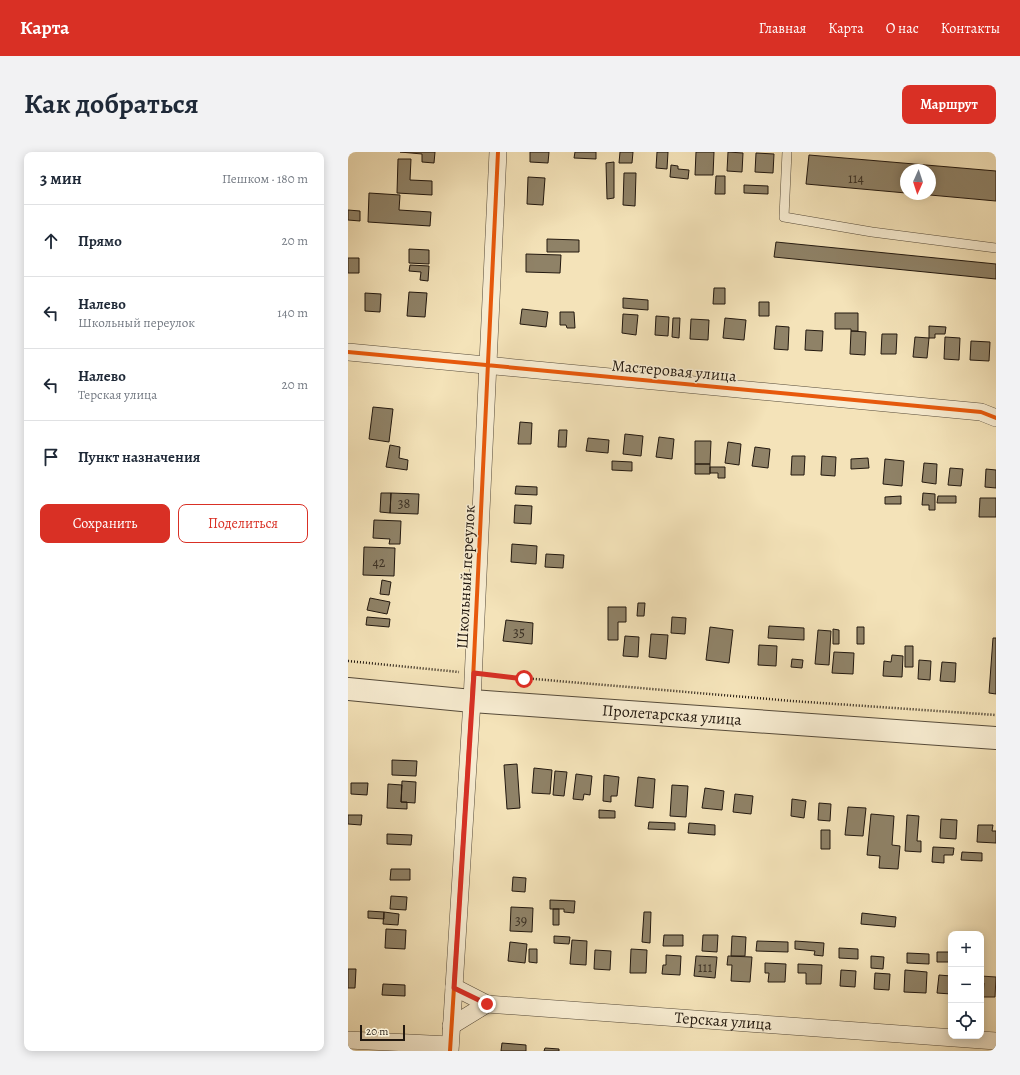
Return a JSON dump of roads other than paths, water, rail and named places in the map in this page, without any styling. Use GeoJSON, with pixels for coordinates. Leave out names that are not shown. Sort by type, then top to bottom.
{"type":"FeatureCollection","features":[{"type":"Feature","properties":{"kind":"street","name":"Школьный переулок"},"geometry":{"type":"LineString","coordinates":[[450,1048],[474,673],[498,152]]}},
{"type":"Feature","properties":{"kind":"street","name":"Мастеровая улица"},"geometry":{"type":"LineString","coordinates":[[348,352],[981,412],[996,418]]}},
{"type":"Feature","properties":{"kind":"street","name":"Пролетарская улица"},"geometry":{"type":"LineString","coordinates":[[348,689],[472,701],[996,738]]}},
{"type":"Feature","properties":{"kind":"street","name":"Терская улица"},"geometry":{"type":"LineString","coordinates":[[454,988],[487,1004],[996,1041]]}},
{"type":"Feature","properties":{"kind":"street"},"geometry":{"type":"LineString","coordinates":[[451,1026],[487,1004]]}},
{"type":"Feature","properties":{"kind":"street"},"geometry":{"type":"LineString","coordinates":[[348,1040],[450,1048]]}},
{"type":"Feature","properties":{"kind":"lane"},"geometry":{"type":"LineString","coordinates":[[787,152],[784,217],[872,232],[996,248]]}}]}
